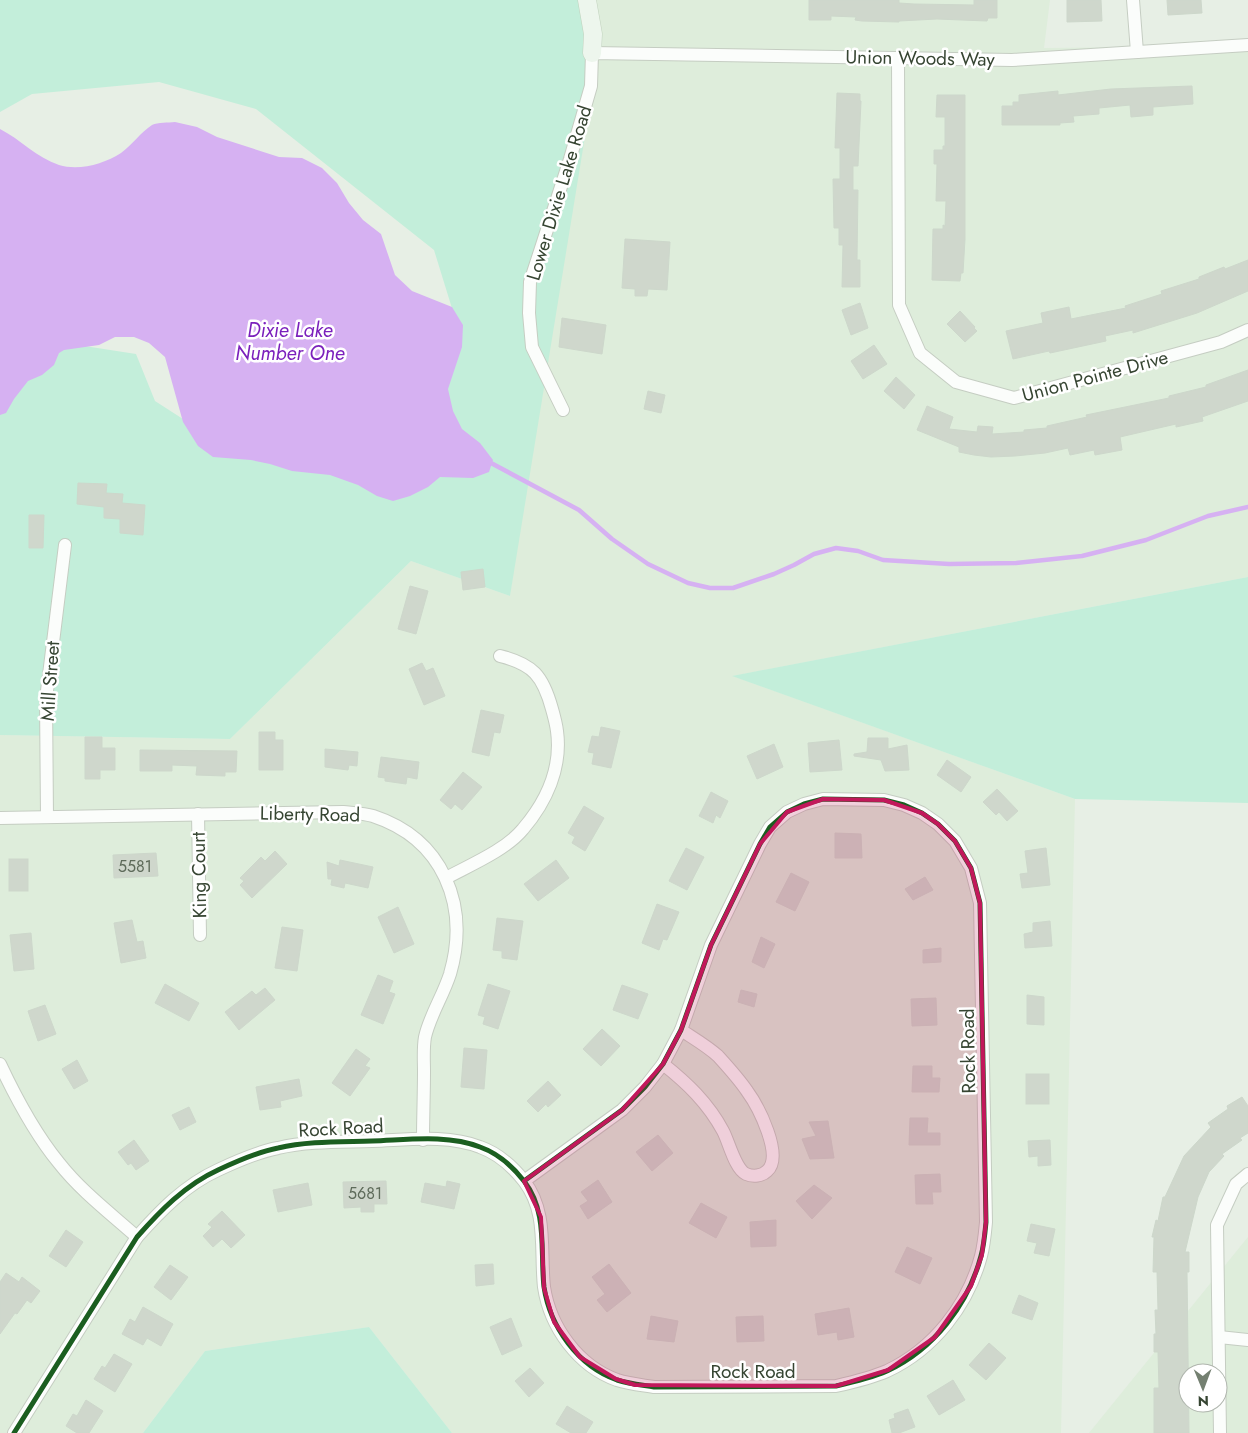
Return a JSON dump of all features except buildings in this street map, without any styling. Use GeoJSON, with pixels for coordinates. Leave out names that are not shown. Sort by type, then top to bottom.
{"type":"FeatureCollection","features":[{"type":"Feature","properties":{"kind":"street","name":"Lower Dixie Lake Road"},"geometry":{"type":"LineString","coordinates":[[563,410],[532,347],[529,313],[530,282],[570,160],[591,86],[593,34],[587,0]]}},
{"type":"Feature","properties":{"kind":"street"},"geometry":{"type":"LineString","coordinates":[[1133,0],[1137,52]]}},
{"type":"Feature","properties":{"kind":"street","name":"Union Woods Way"},"geometry":{"type":"LineString","coordinates":[[592,53],[1012,60],[1248,45]]}},
{"type":"Feature","properties":{"kind":"street","name":"Union Pointe Drive"},"geometry":{"type":"LineString","coordinates":[[898,58],[899,305],[920,353],[956,382],[1014,398],[1221,342],[1248,330]]}},
{"type":"Feature","properties":{"kind":"street","name":"Mill Street"},"geometry":{"type":"LineString","coordinates":[[47,817],[46,699],[64,545]]}},
{"type":"Feature","properties":{"kind":"street"},"geometry":{"type":"LineString","coordinates":[[446,878],[502,847],[522,831],[542,804],[555,772],[558,751],[557,730],[546,689],[538,676],[528,666],[514,659],[500,656]]}},
{"type":"Feature","properties":{"kind":"street","name":"Rock Road"},"geometry":{"type":"LineString","coordinates":[[14,1433],[137,1236],[161,1210],[187,1188],[215,1171],[250,1156],[278,1148],[307,1143],[455,1140],[480,1147],[505,1161],[524,1181],[541,1217],[544,1288],[554,1322],[564,1339],[580,1357],[595,1369],[616,1379],[635,1385],[654,1387],[836,1386],[862,1380],[888,1370],[911,1357],[935,1337],[954,1315],[971,1286],[982,1255],[986,1222],[980,903],[971,868],[955,841],[938,824],[922,813],[904,805],[884,800],[823,799],[804,804],[787,812],[770,828],[756,852],[711,945],[681,1030],[662,1064],[645,1087],[622,1110],[524,1181]]}},
{"type":"Feature","properties":{"kind":"street","name":"Liberty Road"},"geometry":{"type":"LineString","coordinates":[[0,818],[343,812],[370,815],[393,824],[416,839],[433,856],[446,878],[455,909],[456,941],[449,975],[429,1022],[425,1039],[423,1140]]}},
{"type":"Feature","properties":{"kind":"street","name":"King Court"},"geometry":{"type":"LineString","coordinates":[[198,814],[200,935]]}},
{"type":"Feature","properties":{"kind":"street"},"geometry":{"type":"LineString","coordinates":[[662,1064],[686,1082],[708,1107],[724,1132],[741,1170],[748,1175],[758,1176],[766,1172],[771,1166],[774,1156],[760,1114],[748,1092],[717,1055],[681,1030]]}},
{"type":"Feature","properties":{"kind":"street"},"geometry":{"type":"LineString","coordinates":[[1,1070],[37,1132],[58,1162],[82,1189],[137,1236]]}},
{"type":"Feature","properties":{"kind":"street"},"geometry":{"type":"LineString","coordinates":[[1220,1433],[1217,1225],[1236,1184],[1248,1174]]}},
{"type":"Feature","properties":{"kind":"street"},"geometry":{"type":"LineString","coordinates":[[1218,1337],[1248,1340]]}},
{"type":"Feature","properties":{"kind":"highlighted area"},"geometry":{"type":"Polygon","coordinates":[[[823,799],[884,800],[922,813],[938,824],[955,841],[971,868],[980,903],[986,1222],[982,1255],[971,1286],[935,1337],[888,1370],[836,1386],[635,1385],[616,1379],[580,1357],[554,1322],[544,1288],[541,1217],[524,1181],[622,1110],[663,1064],[681,1030],[711,945],[760,844],[787,812],[823,799]]]}},
{"type":"Feature","properties":{"kind":"shaded area"},"geometry":{"type":"Polygon","coordinates":[[[588,0],[1050,0],[1044,48],[1248,46],[1248,577],[733,676],[1075,799],[1061,1433],[452,1433],[369,1327],[205,1351],[143,1433],[0,1433],[0,735],[230,739],[411,561],[510,596],[588,0]]]}},
{"type":"Feature","properties":{"kind":"shaded area"},"geometry":{"type":"Polygon","coordinates":[[[1248,1237],[1248,1433],[1089,1433],[1248,1237]]]}},
{"type":"Feature","properties":{"kind":"green space"},"geometry":{"type":"Polygon","coordinates":[[[0,0],[588,0],[596,69],[510,596],[411,561],[230,739],[0,735],[0,380],[29,356],[78,345],[136,354],[155,401],[214,439],[455,318],[434,250],[256,109],[159,82],[32,94],[0,112],[0,0]]]}},
{"type":"Feature","properties":{"kind":"green space"},"geometry":{"type":"Polygon","coordinates":[[[1248,577],[1248,803],[1075,799],[732,676],[1248,577]]]}},
{"type":"Feature","properties":{"kind":"green space"},"geometry":{"type":"Polygon","coordinates":[[[369,1327],[452,1433],[143,1433],[205,1351],[369,1327]]]}},
{"type":"Feature","properties":{"kind":"water","name":"Dixie Lake Number One"},"geometry":{"type":"Polygon","coordinates":[[[175,122],[197,127],[217,137],[279,157],[302,158],[322,168],[337,183],[349,203],[363,220],[381,234],[395,275],[412,291],[452,307],[463,325],[462,347],[448,389],[453,411],[462,429],[480,443],[493,460],[489,472],[473,478],[440,477],[428,487],[410,496],[393,501],[330,475],[292,471],[251,460],[213,457],[198,446],[183,422],[165,357],[149,343],[134,337],[115,337],[99,345],[64,350],[59,353],[54,365],[42,375],[28,381],[6,413],[0,415],[0,129],[51,162],[67,167],[83,167],[107,160],[121,153],[152,125],[175,122]]]}},
{"type":"Feature","properties":{"kind":"waterway"},"geometry":{"type":"LineString","coordinates":[[491,463],[579,510],[612,539],[648,564],[688,583],[710,588],[733,588],[774,574],[814,554],[836,548],[858,551],[883,560],[949,564],[1016,563],[1082,556],[1146,540],[1208,516],[1248,507]]}},
{"type":"Feature","properties":{"kind":"cycle path"},"geometry":{"type":"LineString","coordinates":[[14,1433],[137,1237],[164,1208],[195,1183],[232,1163],[270,1150],[312,1143],[412,1139],[454,1140],[480,1147],[504,1161],[524,1181],[537,1205],[540,1218],[544,1287],[547,1302],[559,1330],[578,1355],[603,1374],[617,1380],[654,1387],[836,1386],[875,1376],[904,1362],[934,1338],[958,1308],[975,1274],[982,1252],[986,1222],[980,903],[971,868],[955,841],[938,824],[922,813],[904,805],[884,800],[823,799],[804,804],[787,812],[770,827],[760,844],[711,945],[681,1030],[663,1064],[645,1087],[622,1110],[524,1181]]}}]}
